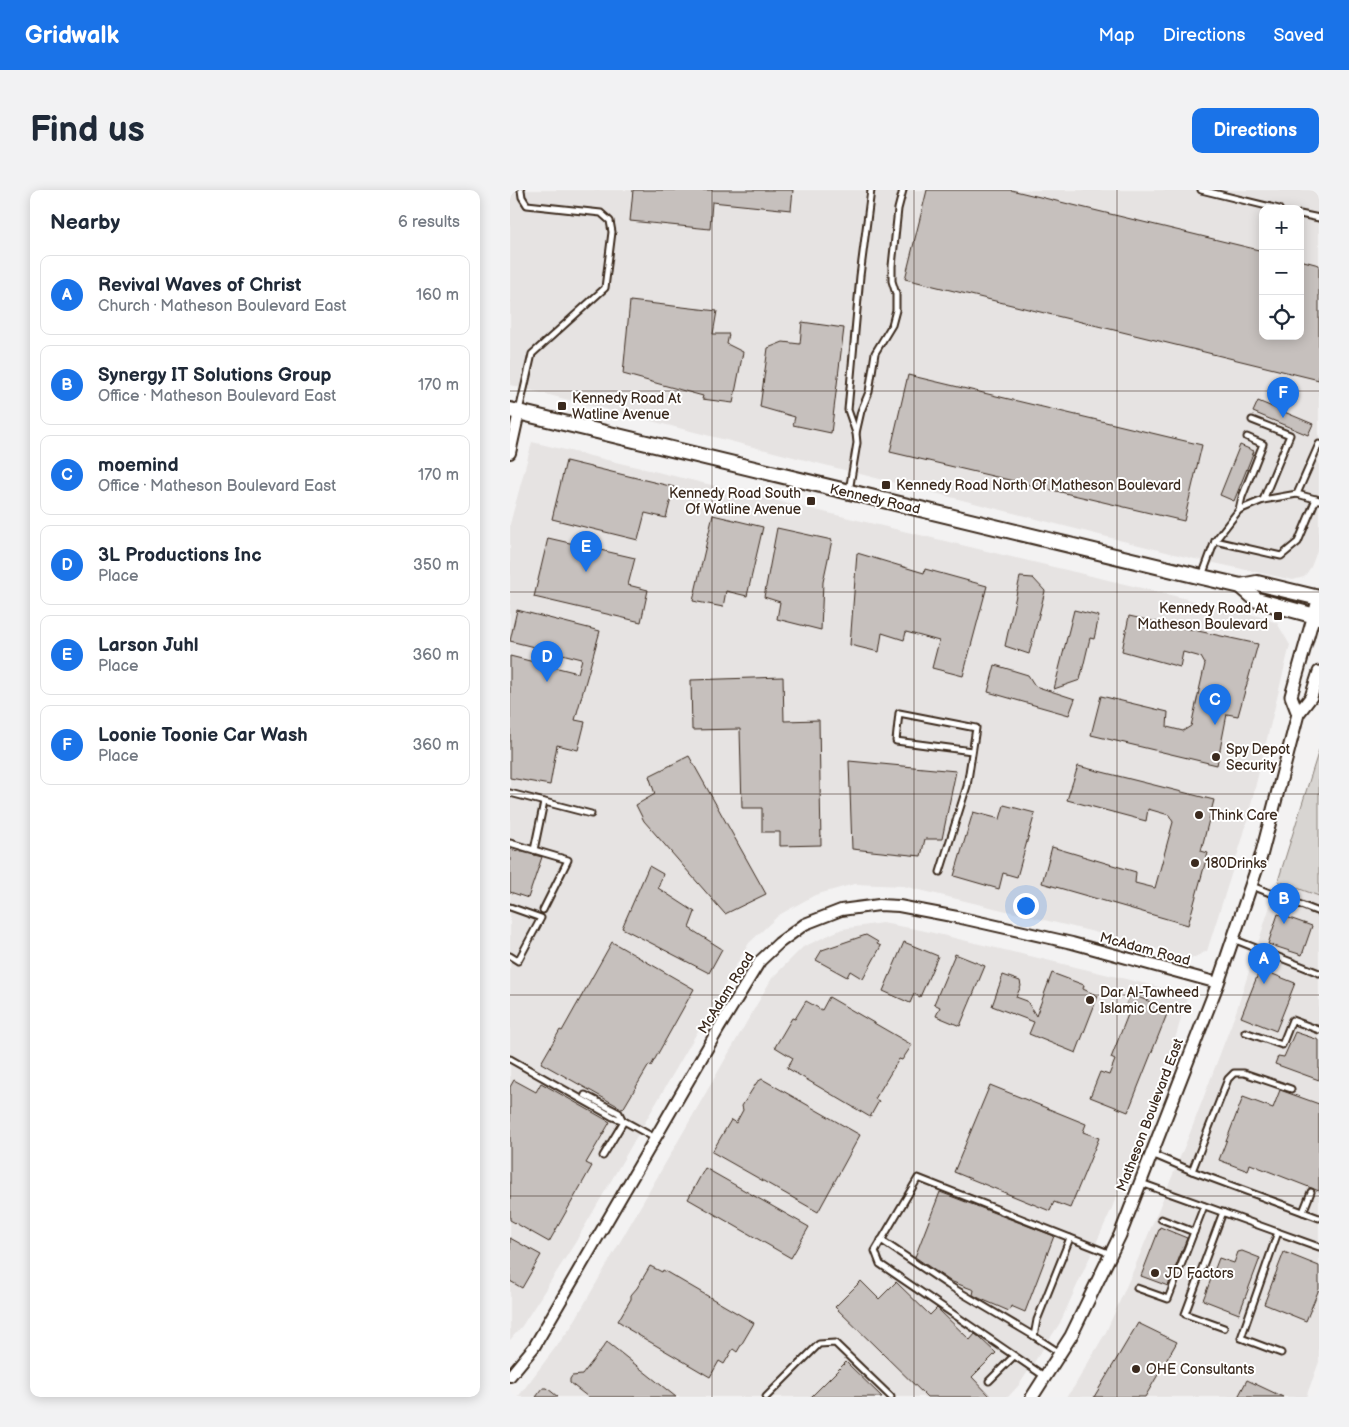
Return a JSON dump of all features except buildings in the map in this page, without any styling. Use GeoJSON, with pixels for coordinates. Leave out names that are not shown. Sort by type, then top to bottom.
{"type":"FeatureCollection","features":[{"type":"Feature","properties":{"kind":"main road","name":"Kennedy Road"},"geometry":{"type":"LineString","coordinates":[[514,411],[1202,577],[1241,586],[1257,583],[1319,598]]}},
{"type":"Feature","properties":{"kind":"main road","name":"Kennedy Road"},"geometry":{"type":"LineString","coordinates":[[1241,586],[1257,600],[1316,616]]}},
{"type":"Feature","properties":{"kind":"street"},"geometry":{"type":"LineString","coordinates":[[510,453],[514,411]]}},
{"type":"Feature","properties":{"kind":"street","name":"Matheson Boulevard East"},"geometry":{"type":"LineString","coordinates":[[1298,714],[1291,696],[1316,616],[1319,598]]}},
{"type":"Feature","properties":{"kind":"street","name":"Matheson Boulevard East"},"geometry":{"type":"LineString","coordinates":[[1032,1397],[1071,1336],[1120,1236],[1218,984],[1261,856],[1298,714],[1311,697],[1319,672]]}},
{"type":"Feature","properties":{"kind":"street","name":"McAdam Road"},"geometry":{"type":"LineString","coordinates":[[510,1376],[534,1347],[760,961],[773,947],[794,930],[822,916],[841,910],[879,905],[898,906],[957,917],[1072,943],[1218,984]]}},
{"type":"Feature","properties":{"kind":"lane"},"geometry":{"type":"LineString","coordinates":[[514,411],[532,354],[605,288],[612,232],[610,221],[602,213],[527,205],[522,197],[522,190]]}},
{"type":"Feature","properties":{"kind":"lane"},"geometry":{"type":"LineString","coordinates":[[849,493],[857,443],[856,433],[848,410],[860,276],[871,190]]}},
{"type":"Feature","properties":{"kind":"lane"},"geometry":{"type":"LineString","coordinates":[[856,433],[861,411],[869,392],[875,353],[892,325],[896,310],[892,266],[898,209],[903,190]]}},
{"type":"Feature","properties":{"kind":"lane"},"geometry":{"type":"LineString","coordinates":[[1201,190],[1263,205]]}},
{"type":"Feature","properties":{"kind":"lane"},"geometry":{"type":"LineString","coordinates":[[1304,215],[1319,218]]}},
{"type":"Feature","properties":{"kind":"lane"},"geometry":{"type":"LineString","coordinates":[[1252,420],[1290,436],[1263,500]]}},
{"type":"Feature","properties":{"kind":"lane"},"geometry":{"type":"LineString","coordinates":[[1202,577],[1215,541],[1239,510],[1242,497],[1263,444],[1247,437]]}},
{"type":"Feature","properties":{"kind":"lane"},"geometry":{"type":"LineString","coordinates":[[1297,494],[1319,444]]}},
{"type":"Feature","properties":{"kind":"lane"},"geometry":{"type":"LineString","coordinates":[[1215,541],[1281,556],[1298,542],[1318,499],[1297,494],[1263,500],[1239,510]]}},
{"type":"Feature","properties":{"kind":"lane"},"geometry":{"type":"LineString","coordinates":[[940,872],[967,786],[976,728],[899,713],[896,741],[972,751]]}},
{"type":"Feature","properties":{"kind":"lane"},"geometry":{"type":"LineString","coordinates":[[510,793],[591,814]]}},
{"type":"Feature","properties":{"kind":"lane"},"geometry":{"type":"LineString","coordinates":[[534,850],[544,802]]}},
{"type":"Feature","properties":{"kind":"lane"},"geometry":{"type":"LineString","coordinates":[[510,843],[568,860],[544,910]]}},
{"type":"Feature","properties":{"kind":"lane"},"geometry":{"type":"LineString","coordinates":[[1251,886],[1319,912]]}},
{"type":"Feature","properties":{"kind":"lane"},"geometry":{"type":"LineString","coordinates":[[510,907],[541,918],[518,961],[510,956]]}},
{"type":"Feature","properties":{"kind":"lane"},"geometry":{"type":"LineString","coordinates":[[1233,939],[1319,973]]}},
{"type":"Feature","properties":{"kind":"lane"},"geometry":{"type":"LineString","coordinates":[[1245,1032],[1282,1045],[1292,1020],[1319,1030]]}},
{"type":"Feature","properties":{"kind":"lane"},"geometry":{"type":"LineString","coordinates":[[510,1067],[512,1060],[613,1117],[655,1138]]}},
{"type":"Feature","properties":{"kind":"lane"},"geometry":{"type":"LineString","coordinates":[[1192,1171],[1228,1079],[1234,1073],[1244,1073],[1291,1089]]}},
{"type":"Feature","properties":{"kind":"lane"},"geometry":{"type":"LineString","coordinates":[[585,1095],[619,1113],[624,1121]]}},
{"type":"Feature","properties":{"kind":"lane"},"geometry":{"type":"LineString","coordinates":[[603,1156],[624,1121]]}},
{"type":"Feature","properties":{"kind":"lane"},"geometry":{"type":"LineString","coordinates":[[1152,1154],[1192,1171],[1319,1218]]}},
{"type":"Feature","properties":{"kind":"lane"},"geometry":{"type":"LineString","coordinates":[[1044,1377],[880,1264],[875,1251],[918,1178],[1111,1254]]}},
{"type":"Feature","properties":{"kind":"lane"},"geometry":{"type":"LineString","coordinates":[[1140,1183],[1319,1247]]}},
{"type":"Feature","properties":{"kind":"lane"},"geometry":{"type":"LineString","coordinates":[[1303,1212],[1312,1192]]}},
{"type":"Feature","properties":{"kind":"lane"},"geometry":{"type":"LineString","coordinates":[[1137,1288],[1168,1299],[1204,1206]]}},
{"type":"Feature","properties":{"kind":"lane"},"geometry":{"type":"LineString","coordinates":[[1223,1212],[1185,1314],[1224,1328]]}},
{"type":"Feature","properties":{"kind":"lane"},"geometry":{"type":"LineString","coordinates":[[1161,1219],[1194,1232]]}},
{"type":"Feature","properties":{"kind":"lane"},"geometry":{"type":"LineString","coordinates":[[1278,1232],[1241,1338],[1281,1353]]}},
{"type":"Feature","properties":{"kind":"lane"},"geometry":{"type":"LineString","coordinates":[[1034,1336],[1037,1320],[1070,1238]]}},
{"type":"Feature","properties":{"kind":"lane"},"geometry":{"type":"LineString","coordinates":[[881,1240],[948,1285],[1060,1353]]}},
{"type":"Feature","properties":{"kind":"lane"},"geometry":{"type":"LineString","coordinates":[[766,1397],[819,1344],[835,1343],[891,1397]]}},
{"type":"Feature","properties":{"kind":"lane"},"geometry":{"type":"LineString","coordinates":[[988,1381],[1014,1356]]}},
{"type":"Feature","properties":{"kind":"shaded area"},"geometry":{"type":"Polygon","coordinates":[[[510,190],[1319,190],[1319,546],[1311,567],[1304,577],[1293,580],[1186,557],[510,385],[510,190]]]}},
{"type":"Feature","properties":{"kind":"shaded area"},"geometry":{"type":"Polygon","coordinates":[[[532,442],[1258,616],[1277,623],[1290,645],[1243,837],[1207,951],[1191,959],[1094,932],[903,886],[854,884],[815,895],[779,915],[749,943],[575,1243],[522,1326],[510,1340],[510,524],[532,442]]]}},
{"type":"Feature","properties":{"kind":"shaded area"},"geometry":{"type":"Polygon","coordinates":[[[1319,750],[1319,896],[1278,881],[1319,750]]]}},
{"type":"Feature","properties":{"kind":"shaded area"},"geometry":{"type":"Polygon","coordinates":[[[1278,881],[1319,896],[1319,1362],[1306,1397],[1066,1397],[1074,1387],[1106,1332],[1190,1133],[1236,1012],[1278,881]]]}},
{"type":"Feature","properties":{"kind":"shaded area"},"geometry":{"type":"Polygon","coordinates":[[[882,923],[921,930],[1188,994],[1172,1050],[1112,1208],[1060,1323],[1019,1385],[1008,1397],[518,1397],[571,1327],[772,978],[803,947],[842,929],[882,923]]]}},
{"type":"Feature","properties":{"kind":"place","name":"Kennedy Road At Watline Avenue"},"geometry":{"type":"Point","coordinates":[562,406]}},
{"type":"Feature","properties":{"kind":"place","name":"Loonie Toonie Car Wash"},"geometry":{"type":"Point","coordinates":[1283,418]}},
{"type":"Feature","properties":{"kind":"place","name":"Kennedy Road North Of Matheson Boulevard"},"geometry":{"type":"Point","coordinates":[886,485]}},
{"type":"Feature","properties":{"kind":"place","name":"Kennedy Road South Of Watline Avenue"},"geometry":{"type":"Point","coordinates":[811,501]}},
{"type":"Feature","properties":{"kind":"place","name":"Larson Juhl"},"geometry":{"type":"Point","coordinates":[586,572]}},
{"type":"Feature","properties":{"kind":"place","name":"Kennedy Road At Matheson Boulevard"},"geometry":{"type":"Point","coordinates":[1278,616]}},
{"type":"Feature","properties":{"kind":"place","name":"3L Productions Inc"},"geometry":{"type":"Point","coordinates":[547,682]}},
{"type":"Feature","properties":{"kind":"place","name":"moemind"},"geometry":{"type":"Point","coordinates":[1215,725]}},
{"type":"Feature","properties":{"kind":"place","name":"Spy Depot Security"},"geometry":{"type":"Point","coordinates":[1216,757]}},
{"type":"Feature","properties":{"kind":"place","name":"Think Care"},"geometry":{"type":"Point","coordinates":[1199,815]}},
{"type":"Feature","properties":{"kind":"place","name":"180Drinks"},"geometry":{"type":"Point","coordinates":[1195,863]}},
{"type":"Feature","properties":{"kind":"place","name":"Synergy IT Solutions Group"},"geometry":{"type":"Point","coordinates":[1284,924]}},
{"type":"Feature","properties":{"kind":"place","name":"Revival Waves of Christ"},"geometry":{"type":"Point","coordinates":[1264,984]}},
{"type":"Feature","properties":{"kind":"place","name":"Dar Al-Tawheed Islamic Centre"},"geometry":{"type":"Point","coordinates":[1090,1000]}},
{"type":"Feature","properties":{"kind":"place","name":"JD Factors"},"geometry":{"type":"Point","coordinates":[1155,1273]}},
{"type":"Feature","properties":{"kind":"place","name":"OHE Consultants"},"geometry":{"type":"Point","coordinates":[1136,1369]}}]}
